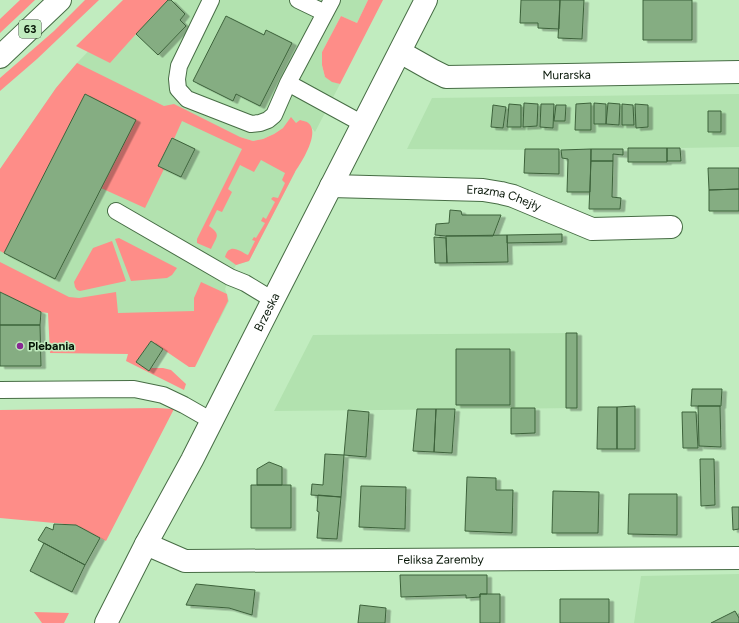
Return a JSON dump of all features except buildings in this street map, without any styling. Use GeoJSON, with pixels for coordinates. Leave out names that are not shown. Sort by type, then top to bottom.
{"type":"FeatureCollection","features":[{"type":"Feature","properties":{"kind":"street","name":"63"},"geometry":{"type":"LineString","coordinates":[[0,57],[60,0]]}},
{"type":"Feature","properties":{"kind":"street","name":"Brzeska"},"geometry":{"type":"LineString","coordinates":[[106,623],[146,544],[192,460],[272,300],[426,0]]}},
{"type":"Feature","properties":{"kind":"street","name":"Murarska"},"geometry":{"type":"LineString","coordinates":[[400,52],[446,77],[739,72]]}},
{"type":"Feature","properties":{"kind":"street","name":"Erazma Chejły"},"geometry":{"type":"LineString","coordinates":[[331,186],[483,190],[513,196],[592,229],[671,227]]}},
{"type":"Feature","properties":{"kind":"street","name":"Feliksa Zaremby"},"geometry":{"type":"LineString","coordinates":[[146,544],[185,561],[739,558]]}},
{"type":"Feature","properties":{"kind":"lane"},"geometry":{"type":"LineString","coordinates":[[211,0],[179,66],[177,80],[178,90],[187,99],[251,124],[268,120],[274,115],[288,83],[328,7],[298,0]]}},
{"type":"Feature","properties":{"kind":"lane"},"geometry":{"type":"LineString","coordinates":[[288,83],[363,124]]}},
{"type":"Feature","properties":{"kind":"lane"},"geometry":{"type":"LineString","coordinates":[[116,211],[230,277],[245,283],[272,300]]}},
{"type":"Feature","properties":{"kind":"lane"},"geometry":{"type":"LineString","coordinates":[[0,390],[134,389],[162,395],[184,405],[212,421]]}},
{"type":"Feature","properties":{"kind":"shaded area"},"geometry":{"type":"Polygon","coordinates":[[[20,0],[35,0],[0,33],[0,19],[20,0]]]}},
{"type":"Feature","properties":{"kind":"shaded area"},"geometry":{"type":"Polygon","coordinates":[[[85,0],[99,0],[37,59],[0,91],[0,78],[54,31],[85,0]]]}},
{"type":"Feature","properties":{"kind":"shaded area"},"geometry":{"type":"Polygon","coordinates":[[[123,0],[168,0],[110,63],[76,46],[123,0]]]}},
{"type":"Feature","properties":{"kind":"shaded area"},"geometry":{"type":"Polygon","coordinates":[[[138,0],[368,0],[357,23],[341,16],[322,52],[322,65],[325,77],[340,84],[315,132],[307,122],[296,123],[283,128],[263,139],[253,141],[240,137],[295,172],[249,261],[236,265],[225,289],[229,301],[218,323],[142,324],[0,273],[0,169],[56,88],[77,63],[138,0]]]}},
{"type":"Feature","properties":{"kind":"shaded area"},"geometry":{"type":"Polygon","coordinates":[[[368,0],[383,0],[340,84],[332,82],[325,77],[322,65],[322,52],[341,16],[357,23],[368,0]]]}},
{"type":"Feature","properties":{"kind":"shaded area"},"geometry":{"type":"Polygon","coordinates":[[[77,63],[164,106],[174,104],[240,137],[253,141],[263,139],[274,134],[283,128],[291,117],[296,123],[300,120],[307,122],[311,126],[312,132],[309,147],[249,261],[236,265],[225,257],[227,252],[232,249],[248,255],[255,241],[252,240],[254,237],[256,238],[265,223],[261,221],[263,217],[266,219],[275,202],[271,199],[273,197],[278,198],[285,183],[282,180],[285,173],[261,160],[254,172],[240,165],[228,189],[232,192],[222,212],[217,210],[209,226],[217,234],[211,249],[197,243],[197,239],[242,149],[182,121],[174,139],[172,137],[158,166],[164,169],[145,208],[101,188],[135,120],[85,94],[4,253],[0,251],[0,169],[56,88],[77,63]]]}},
{"type":"Feature","properties":{"kind":"shaded area"},"geometry":{"type":"Polygon","coordinates":[[[739,94],[739,147],[561,150],[407,149],[432,98],[739,94]]]}},
{"type":"Feature","properties":{"kind":"shaded area"},"geometry":{"type":"Polygon","coordinates":[[[119,238],[177,268],[172,275],[167,278],[131,281],[115,239],[119,238]]]}},
{"type":"Feature","properties":{"kind":"shaded area"},"geometry":{"type":"Polygon","coordinates":[[[112,241],[126,281],[80,291],[77,290],[74,282],[93,248],[112,241]]]}},
{"type":"Feature","properties":{"kind":"shaded area"},"geometry":{"type":"Polygon","coordinates":[[[0,262],[69,297],[79,298],[116,292],[118,313],[194,311],[194,298],[201,282],[227,294],[228,301],[195,367],[189,367],[151,341],[136,362],[149,371],[151,368],[171,370],[186,384],[184,390],[126,361],[128,354],[50,353],[48,313],[41,312],[0,292],[0,262]]]}},
{"type":"Feature","properties":{"kind":"shaded area"},"geometry":{"type":"Polygon","coordinates":[[[577,333],[577,408],[274,411],[313,335],[577,333]]]}},
{"type":"Feature","properties":{"kind":"shaded area"},"geometry":{"type":"Polygon","coordinates":[[[174,409],[106,541],[76,525],[0,518],[0,410],[174,409]]]}},
{"type":"Feature","properties":{"kind":"shaded area"},"geometry":{"type":"Polygon","coordinates":[[[739,574],[739,623],[634,623],[641,576],[739,574]]]}},
{"type":"Feature","properties":{"kind":"shaded area"},"geometry":{"type":"Polygon","coordinates":[[[34,612],[69,613],[64,623],[42,623],[34,612]]]}},
{"type":"Feature","properties":{"kind":"place","name":"Plebania"},"geometry":{"type":"Point","coordinates":[20,346]}}]}
